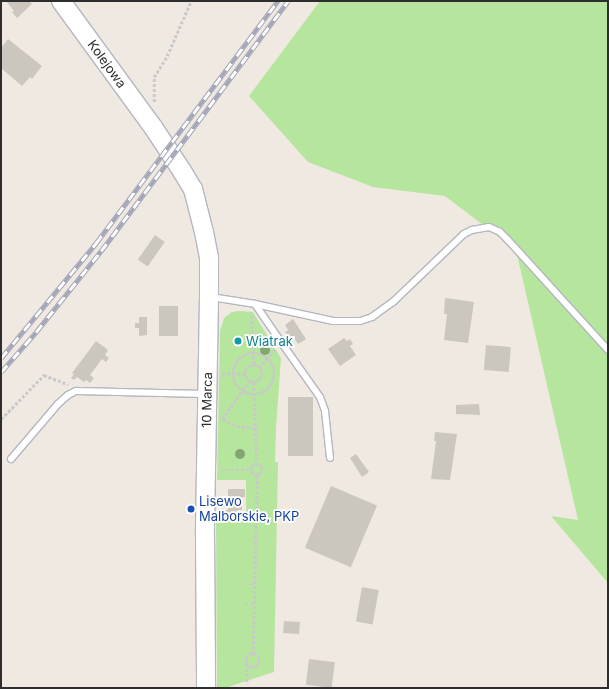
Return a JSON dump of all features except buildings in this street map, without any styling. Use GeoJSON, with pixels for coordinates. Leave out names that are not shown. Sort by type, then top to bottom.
{"type":"FeatureCollection","features":[{"type":"Feature","properties":{"kind":"street","name":"Kolejowa"},"geometry":{"type":"LineString","coordinates":[[61,1],[153,126]]}},
{"type":"Feature","properties":{"kind":"street","name":"10 Marca"},"geometry":{"type":"LineString","coordinates":[[153,126],[192,189],[200,212],[209,258],[206,688]]}},
{"type":"Feature","properties":{"kind":"lane"},"geometry":{"type":"LineString","coordinates":[[209,297],[254,307],[334,321],[346,322],[366,319],[382,311],[393,302],[464,234],[472,230],[489,227],[500,232],[508,240],[608,350]]}},
{"type":"Feature","properties":{"kind":"lane"},"geometry":{"type":"LineString","coordinates":[[254,307],[320,396],[325,411],[330,458]]}},
{"type":"Feature","properties":{"kind":"lane"},"geometry":{"type":"LineString","coordinates":[[11,459],[58,404],[68,395],[76,392],[207,394]]}},
{"type":"Feature","properties":{"kind":"path"},"geometry":{"type":"LineString","coordinates":[[153,126],[154,77],[168,56],[191,1]]}},
{"type":"Feature","properties":{"kind":"path"},"geometry":{"type":"LineString","coordinates":[[254,307],[254,365]]}},
{"type":"Feature","properties":{"kind":"path"},"geometry":{"type":"LineString","coordinates":[[259,367],[278,346]]}},
{"type":"Feature","properties":{"kind":"path"},"geometry":{"type":"LineString","coordinates":[[253,353],[260,354],[267,358],[273,366],[274,381],[264,392],[254,395],[242,392],[234,382],[232,374],[234,365],[240,358],[253,353]]}},
{"type":"Feature","properties":{"kind":"path"},"geometry":{"type":"LineString","coordinates":[[245,374],[249,381],[254,383],[260,381],[263,375],[259,367],[254,365]]}},
{"type":"Feature","properties":{"kind":"path"},"geometry":{"type":"LineString","coordinates":[[245,374],[247,369],[254,365]]}},
{"type":"Feature","properties":{"kind":"path"},"geometry":{"type":"LineString","coordinates":[[216,373],[245,374]]}},
{"type":"Feature","properties":{"kind":"path"},"geometry":{"type":"LineString","coordinates":[[1,418],[44,375],[77,387],[76,392]]}},
{"type":"Feature","properties":{"kind":"path"},"geometry":{"type":"LineString","coordinates":[[219,424],[249,381]]}},
{"type":"Feature","properties":{"kind":"path"},"geometry":{"type":"LineString","coordinates":[[254,383],[257,464],[263,469],[262,473],[257,476]]}},
{"type":"Feature","properties":{"kind":"path"},"geometry":{"type":"LineString","coordinates":[[223,418],[237,426],[255,428]]}},
{"type":"Feature","properties":{"kind":"path"},"geometry":{"type":"LineString","coordinates":[[251,470],[252,467],[257,464]]}},
{"type":"Feature","properties":{"kind":"path"},"geometry":{"type":"LineString","coordinates":[[214,470],[251,470]]}},
{"type":"Feature","properties":{"kind":"path"},"geometry":{"type":"LineString","coordinates":[[251,470],[253,475],[257,476]]}},
{"type":"Feature","properties":{"kind":"path"},"geometry":{"type":"LineString","coordinates":[[253,654],[257,476]]}},
{"type":"Feature","properties":{"kind":"path"},"geometry":{"type":"LineString","coordinates":[[245,584],[255,584]]}},
{"type":"Feature","properties":{"kind":"path"},"geometry":{"type":"LineString","coordinates":[[245,604],[254,604]]}},
{"type":"Feature","properties":{"kind":"path"},"geometry":{"type":"LineString","coordinates":[[247,663],[254,667],[259,664],[259,657],[253,654]]}},
{"type":"Feature","properties":{"kind":"path"},"geometry":{"type":"LineString","coordinates":[[247,684],[248,657],[253,654]]}},
{"type":"Feature","properties":{"kind":"green space"},"geometry":{"type":"Polygon","coordinates":[[[320,1],[608,1],[608,583],[551,516],[578,520],[516,250],[445,196],[373,187],[308,162],[249,96],[320,1]]]}},
{"type":"Feature","properties":{"kind":"green space"},"geometry":{"type":"Polygon","coordinates":[[[232,312],[253,312],[281,358],[275,462],[278,462],[274,672],[228,687],[217,687],[216,519],[246,518],[246,480],[217,480],[220,331],[224,318],[232,312]]]}},
{"type":"Feature","properties":{"kind":"railway"},"geometry":{"type":"LineString","coordinates":[[1,358],[96,243],[278,1]]}},
{"type":"Feature","properties":{"kind":"railway"},"geometry":{"type":"LineString","coordinates":[[1,372],[36,332],[101,251],[288,1]]}},
{"type":"Feature","properties":{"kind":"place","name":"Wiatrak"},"geometry":{"type":"Point","coordinates":[238,341]}},
{"type":"Feature","properties":{"kind":"place","name":"Lisewo Malborskie, PKP"},"geometry":{"type":"Point","coordinates":[191,509]}}]}
